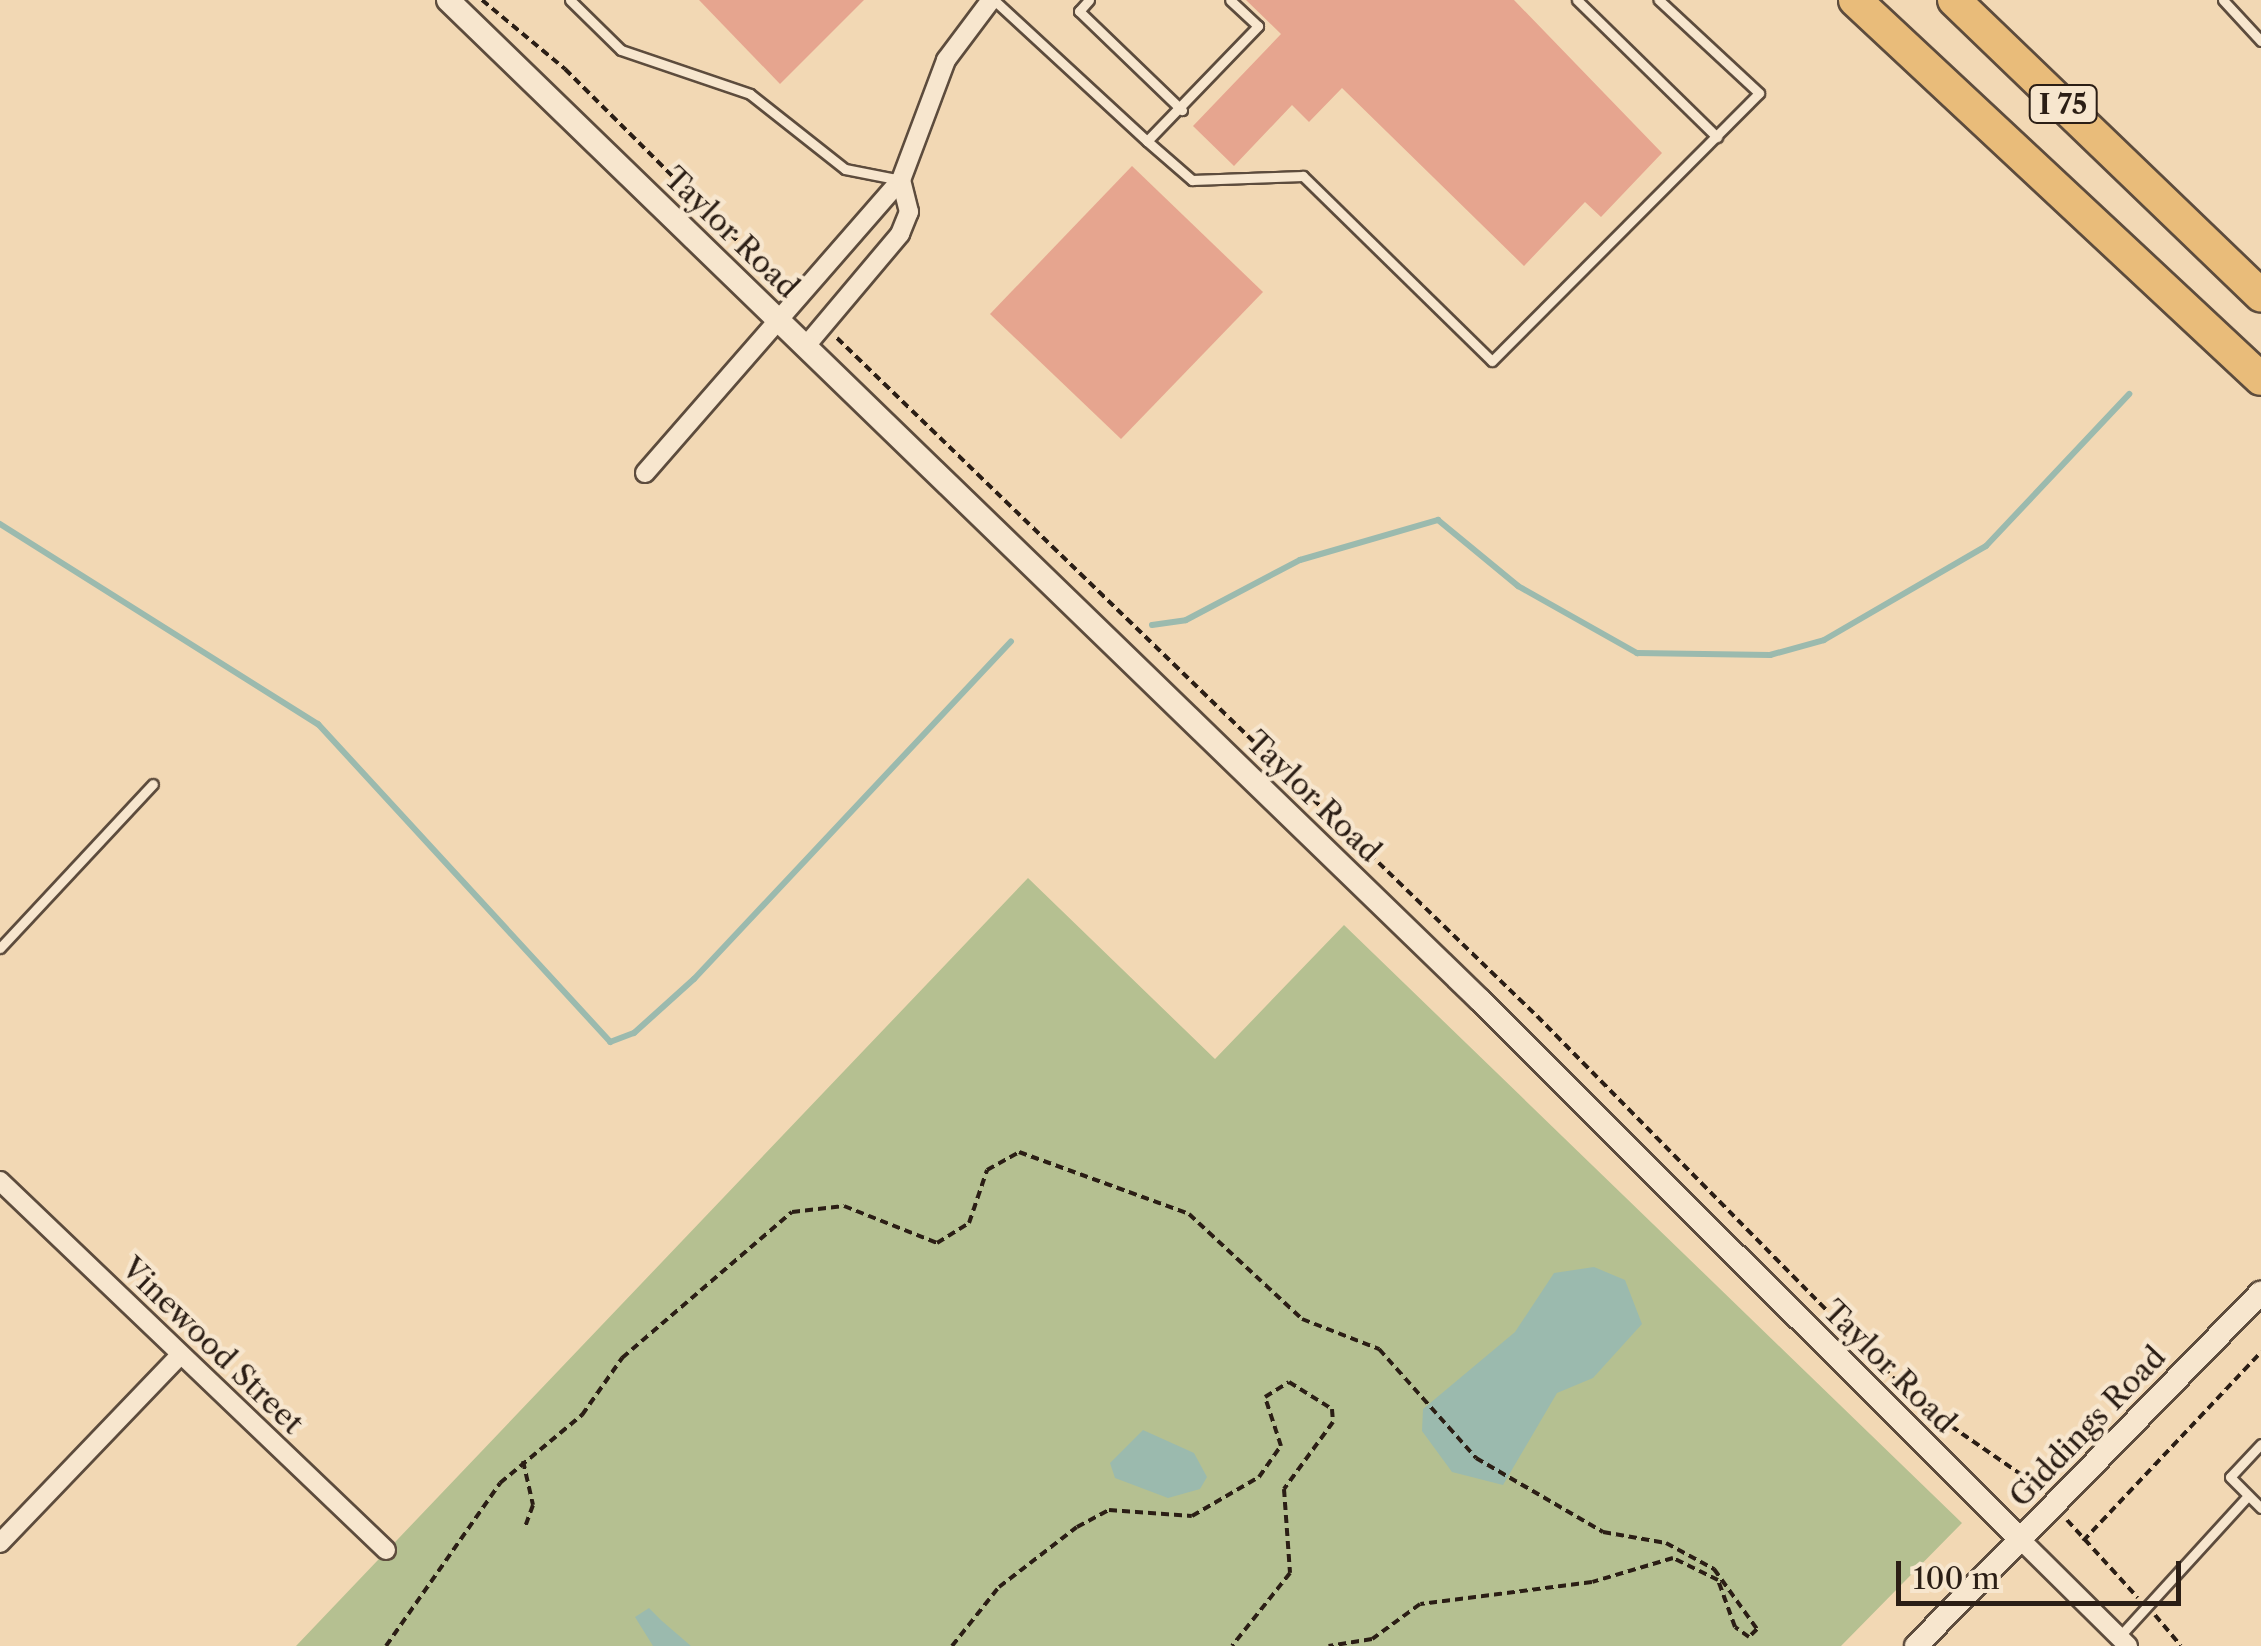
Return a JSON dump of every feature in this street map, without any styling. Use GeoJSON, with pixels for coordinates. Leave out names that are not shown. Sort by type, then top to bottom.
{"type":"FeatureCollection","features":[{"type":"Feature","properties":{"kind":"highway","name":"I 75"},"geometry":{"type":"LineString","coordinates":[[1855,0],[2261,379]]}},
{"type":"Feature","properties":{"kind":"highway","name":"I 75"},"geometry":{"type":"LineString","coordinates":[[1954,0],[2261,295]]}},
{"type":"Feature","properties":{"kind":"street","name":"Taylor Road"},"geometry":{"type":"LineString","coordinates":[[448,0],[2124,1642]]}},
{"type":"Feature","properties":{"kind":"street"},"geometry":{"type":"LineString","coordinates":[[645,473],[901,180],[946,60],[992,0]]}},
{"type":"Feature","properties":{"kind":"street"},"geometry":{"type":"LineString","coordinates":[[805,346],[900,234],[910,212],[901,180]]}},
{"type":"Feature","properties":{"kind":"street","name":"Vinewood Street"},"geometry":{"type":"LineString","coordinates":[[0,1181],[386,1550]]}},
{"type":"Feature","properties":{"kind":"street","name":"Giddings Road"},"geometry":{"type":"LineString","coordinates":[[1916,1646],[2261,1292]]}},
{"type":"Feature","properties":{"kind":"street"},"geometry":{"type":"LineString","coordinates":[[0,1543],[180,1355]]}},
{"type":"Feature","properties":{"kind":"lane"},"geometry":{"type":"LineString","coordinates":[[570,0],[622,50],[750,94],[845,168],[901,180]]}},
{"type":"Feature","properties":{"kind":"lane"},"geometry":{"type":"LineString","coordinates":[[992,0],[1192,180],[1302,176],[1492,361],[1759,93],[1659,0]]}},
{"type":"Feature","properties":{"kind":"lane"},"geometry":{"type":"LineString","coordinates":[[1089,0],[1079,11],[1182,110]]}},
{"type":"Feature","properties":{"kind":"lane"},"geometry":{"type":"LineString","coordinates":[[1147,141],[1182,110],[1258,26],[1230,0]]}},
{"type":"Feature","properties":{"kind":"lane"},"geometry":{"type":"LineString","coordinates":[[1577,0],[1717,136]]}},
{"type":"Feature","properties":{"kind":"lane"},"geometry":{"type":"LineString","coordinates":[[2222,0],[2261,41]]}},
{"type":"Feature","properties":{"kind":"lane"},"geometry":{"type":"LineString","coordinates":[[0,948],[153,784]]}},
{"type":"Feature","properties":{"kind":"lane"},"geometry":{"type":"LineString","coordinates":[[2261,1444],[2230,1476],[2261,1508]]}},
{"type":"Feature","properties":{"kind":"lane"},"geometry":{"type":"LineString","coordinates":[[2124,1642],[2148,1608],[2248,1497]]}},
{"type":"Feature","properties":{"kind":"path"},"geometry":{"type":"LineString","coordinates":[[482,0],[778,282]]}},
{"type":"Feature","properties":{"kind":"path"},"geometry":{"type":"LineString","coordinates":[[838,340],[1537,1016],[1918,1404],[2037,1483]]}},
{"type":"Feature","properties":{"kind":"path"},"geometry":{"type":"LineString","coordinates":[[386,1646],[414,1617],[437,1564],[523,1461],[582,1415],[622,1358],[792,1212],[844,1206],[937,1243],[969,1224],[987,1170],[1019,1152],[1189,1214],[1302,1319],[1379,1349],[1476,1458],[1546,1492],[1604,1532],[1666,1543],[1714,1569],[1757,1629],[1749,1637],[1736,1627],[1718,1580],[1673,1558],[1592,1582],[1420,1604],[1372,1638],[1329,1646]]}},
{"type":"Feature","properties":{"kind":"path"},"geometry":{"type":"LineString","coordinates":[[2083,1541],[2261,1352]]}},
{"type":"Feature","properties":{"kind":"path"},"geometry":{"type":"LineString","coordinates":[[952,1646],[999,1586],[1076,1527],[1108,1510],[1192,1516],[1259,1477],[1281,1446],[1265,1397],[1289,1382],[1332,1410],[1333,1422],[1284,1489],[1290,1573],[1232,1646]]}},
{"type":"Feature","properties":{"kind":"path"},"geometry":{"type":"LineString","coordinates":[[523,1461],[533,1505],[525,1527]]}},
{"type":"Feature","properties":{"kind":"path"},"geometry":{"type":"LineString","coordinates":[[2077,1533],[2181,1646]]}},
{"type":"Feature","properties":{"kind":"green space"},"geometry":{"type":"Polygon","coordinates":[[[1028,878],[1215,1059],[1344,925],[1962,1523],[1841,1646],[296,1646],[1028,878]]]}},
{"type":"Feature","properties":{"kind":"shaded area"},"geometry":{"type":"Polygon","coordinates":[[[1594,1267],[1625,1280],[1642,1324],[1593,1378],[1557,1393],[1503,1485],[1452,1472],[1422,1431],[1423,1409],[1515,1332],[1554,1273],[1594,1267]]]}},
{"type":"Feature","properties":{"kind":"shaded area"},"geometry":{"type":"Polygon","coordinates":[[[1143,1430],[1194,1453],[1207,1477],[1200,1489],[1168,1498],[1115,1478],[1110,1463],[1143,1430]]]}},
{"type":"Feature","properties":{"kind":"shaded area"},"geometry":{"type":"Polygon","coordinates":[[[649,1608],[691,1646],[653,1646],[635,1617],[649,1608]]]}},
{"type":"Feature","properties":{"kind":"building"},"geometry":{"type":"Polygon","coordinates":[[[699,0],[864,0],[780,84],[699,0]]]}},
{"type":"Feature","properties":{"kind":"building"},"geometry":{"type":"Polygon","coordinates":[[[1246,0],[1514,0],[1662,153],[1601,217],[1585,202],[1524,266],[1342,88],[1309,122],[1292,105],[1234,166],[1193,126],[1281,34],[1246,0]]]}},
{"type":"Feature","properties":{"kind":"building"},"geometry":{"type":"Polygon","coordinates":[[[1132,166],[1263,292],[1121,439],[990,314],[1132,166]]]}},
{"type":"Feature","properties":{"kind":"waterway"},"geometry":{"type":"LineString","coordinates":[[1152,625],[1186,620],[1300,560],[1438,520],[1518,586],[1637,653],[1770,655],[1824,640],[1986,546],[2129,394]]}},
{"type":"Feature","properties":{"kind":"waterway"},"geometry":{"type":"LineString","coordinates":[[0,524],[318,724],[610,1042],[634,1033],[694,979],[1011,641]]}}]}
